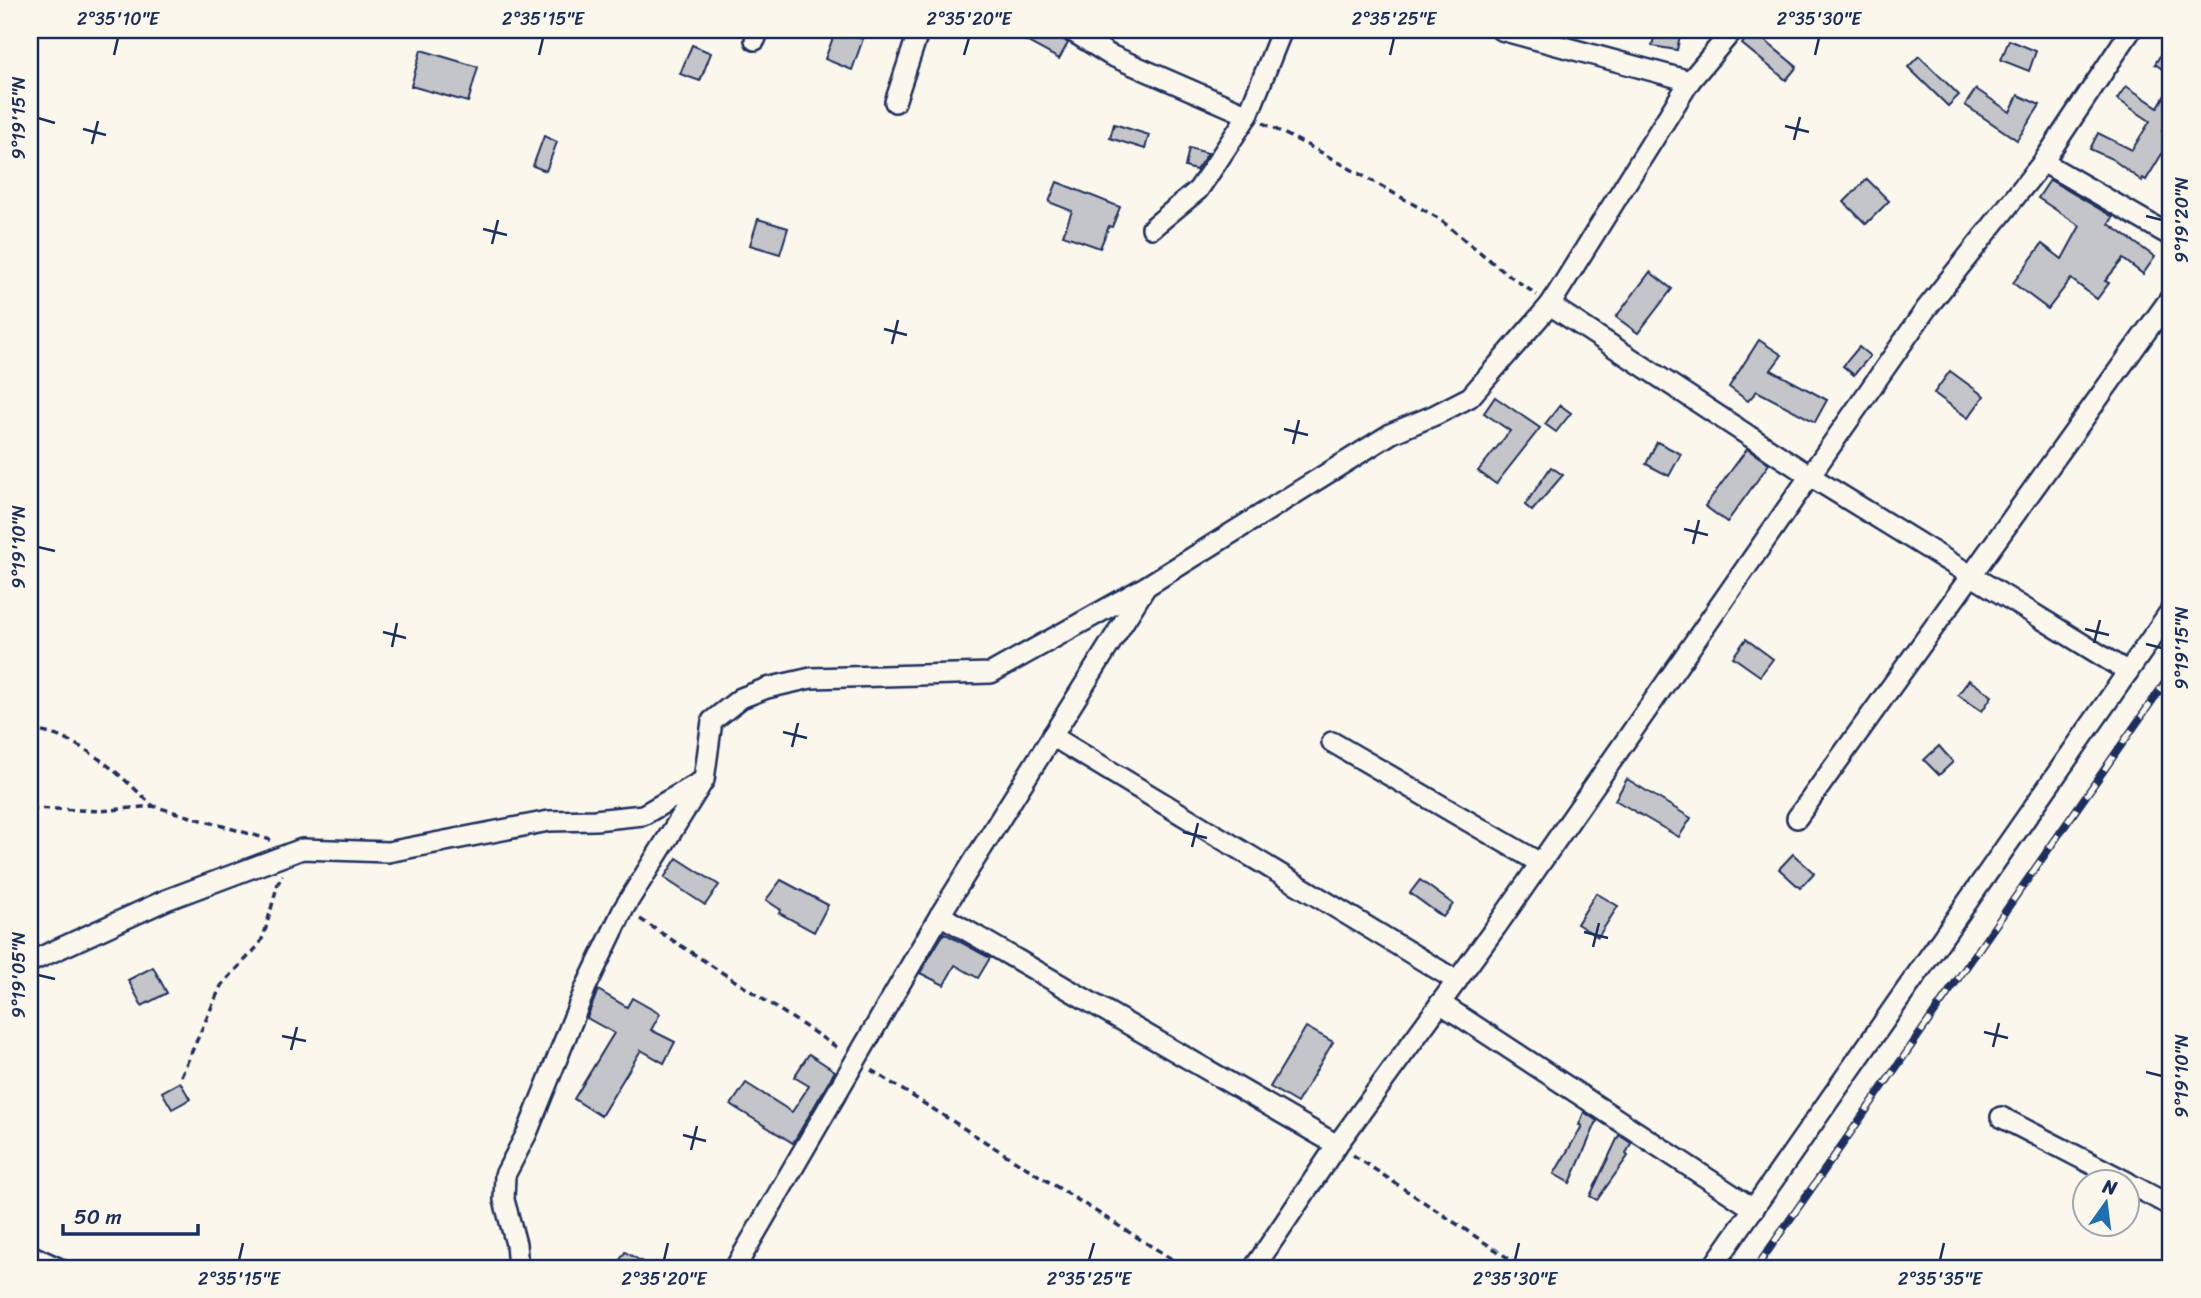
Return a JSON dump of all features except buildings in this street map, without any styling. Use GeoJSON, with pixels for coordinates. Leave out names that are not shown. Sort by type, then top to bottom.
{"type":"FeatureCollection","features":[{"type":"Feature","properties":{"kind":"street"},"geometry":{"type":"LineString","coordinates":[[895,102],[919,30]]}},
{"type":"Feature","properties":{"kind":"street"},"geometry":{"type":"LineString","coordinates":[[1070,30],[1110,55],[1248,115]]}},
{"type":"Feature","properties":{"kind":"street"},"geometry":{"type":"LineString","coordinates":[[1152,228],[1198,190],[1248,115],[1282,30]]}},
{"type":"Feature","properties":{"kind":"street"},"geometry":{"type":"LineString","coordinates":[[1501,30],[1690,80]]}},
{"type":"Feature","properties":{"kind":"street"},"geometry":{"type":"LineString","coordinates":[[518,1268],[516,1244],[504,1200],[505,1175],[527,1133],[586,987],[624,908],[704,780],[712,721],[741,698],[768,688],[811,678],[990,673],[1145,587],[1392,433],[1470,397],[1550,305],[1690,80],[1733,30]]}},
{"type":"Feature","properties":{"kind":"street"},"geometry":{"type":"LineString","coordinates":[[1254,1268],[1337,1144],[1457,981],[1926,309],[2043,162],[2130,30]]}},
{"type":"Feature","properties":{"kind":"street"},"geometry":{"type":"LineString","coordinates":[[2043,162],[2171,236]]}},
{"type":"Feature","properties":{"kind":"street"},"geometry":{"type":"LineString","coordinates":[[1797,818],[2171,297]]}},
{"type":"Feature","properties":{"kind":"street"},"geometry":{"type":"LineString","coordinates":[[1550,305],[1810,476],[2128,672]]}},
{"type":"Feature","properties":{"kind":"street"},"geometry":{"type":"LineString","coordinates":[[735,1268],[940,915],[1145,587]]}},
{"type":"Feature","properties":{"kind":"street"},"geometry":{"type":"LineString","coordinates":[[1712,1268],[2171,610]]}},
{"type":"Feature","properties":{"kind":"street"},"geometry":{"type":"LineString","coordinates":[[1052,736],[1457,981]]}},
{"type":"Feature","properties":{"kind":"street"},"geometry":{"type":"LineString","coordinates":[[1332,742],[1540,863]]}},
{"type":"Feature","properties":{"kind":"street"},"geometry":{"type":"LineString","coordinates":[[30,962],[166,900],[302,849],[388,852],[549,821],[595,820],[643,814],[704,780]]}},
{"type":"Feature","properties":{"kind":"street"},"geometry":{"type":"LineString","coordinates":[[940,915],[1337,1144]]}},
{"type":"Feature","properties":{"kind":"street"},"geometry":{"type":"LineString","coordinates":[[1440,1003],[1754,1209]]}},
{"type":"Feature","properties":{"kind":"street"},"geometry":{"type":"LineString","coordinates":[[2001,1117],[2098,1168]]}},
{"type":"Feature","properties":{"kind":"street"},"geometry":{"type":"LineString","coordinates":[[2142,1191],[2171,1206]]}},
{"type":"Feature","properties":{"kind":"street"},"geometry":{"type":"LineString","coordinates":[[30,1255],[58,1268]]}},
{"type":"Feature","properties":{"kind":"path"},"geometry":{"type":"LineString","coordinates":[[1248,115],[1438,218],[1550,305]]}},
{"type":"Feature","properties":{"kind":"path"},"geometry":{"type":"LineString","coordinates":[[30,730],[44,731],[84,748],[119,774],[153,806]]}},
{"type":"Feature","properties":{"kind":"path"},"geometry":{"type":"LineString","coordinates":[[624,908],[856,1060],[1186,1268]]}},
{"type":"Feature","properties":{"kind":"path"},"geometry":{"type":"LineString","coordinates":[[1337,1144],[1523,1268]]}},
{"type":"Feature","properties":{"kind":"railway"},"geometry":{"type":"LineString","coordinates":[[1756,1268],[2171,674]]}}]}
